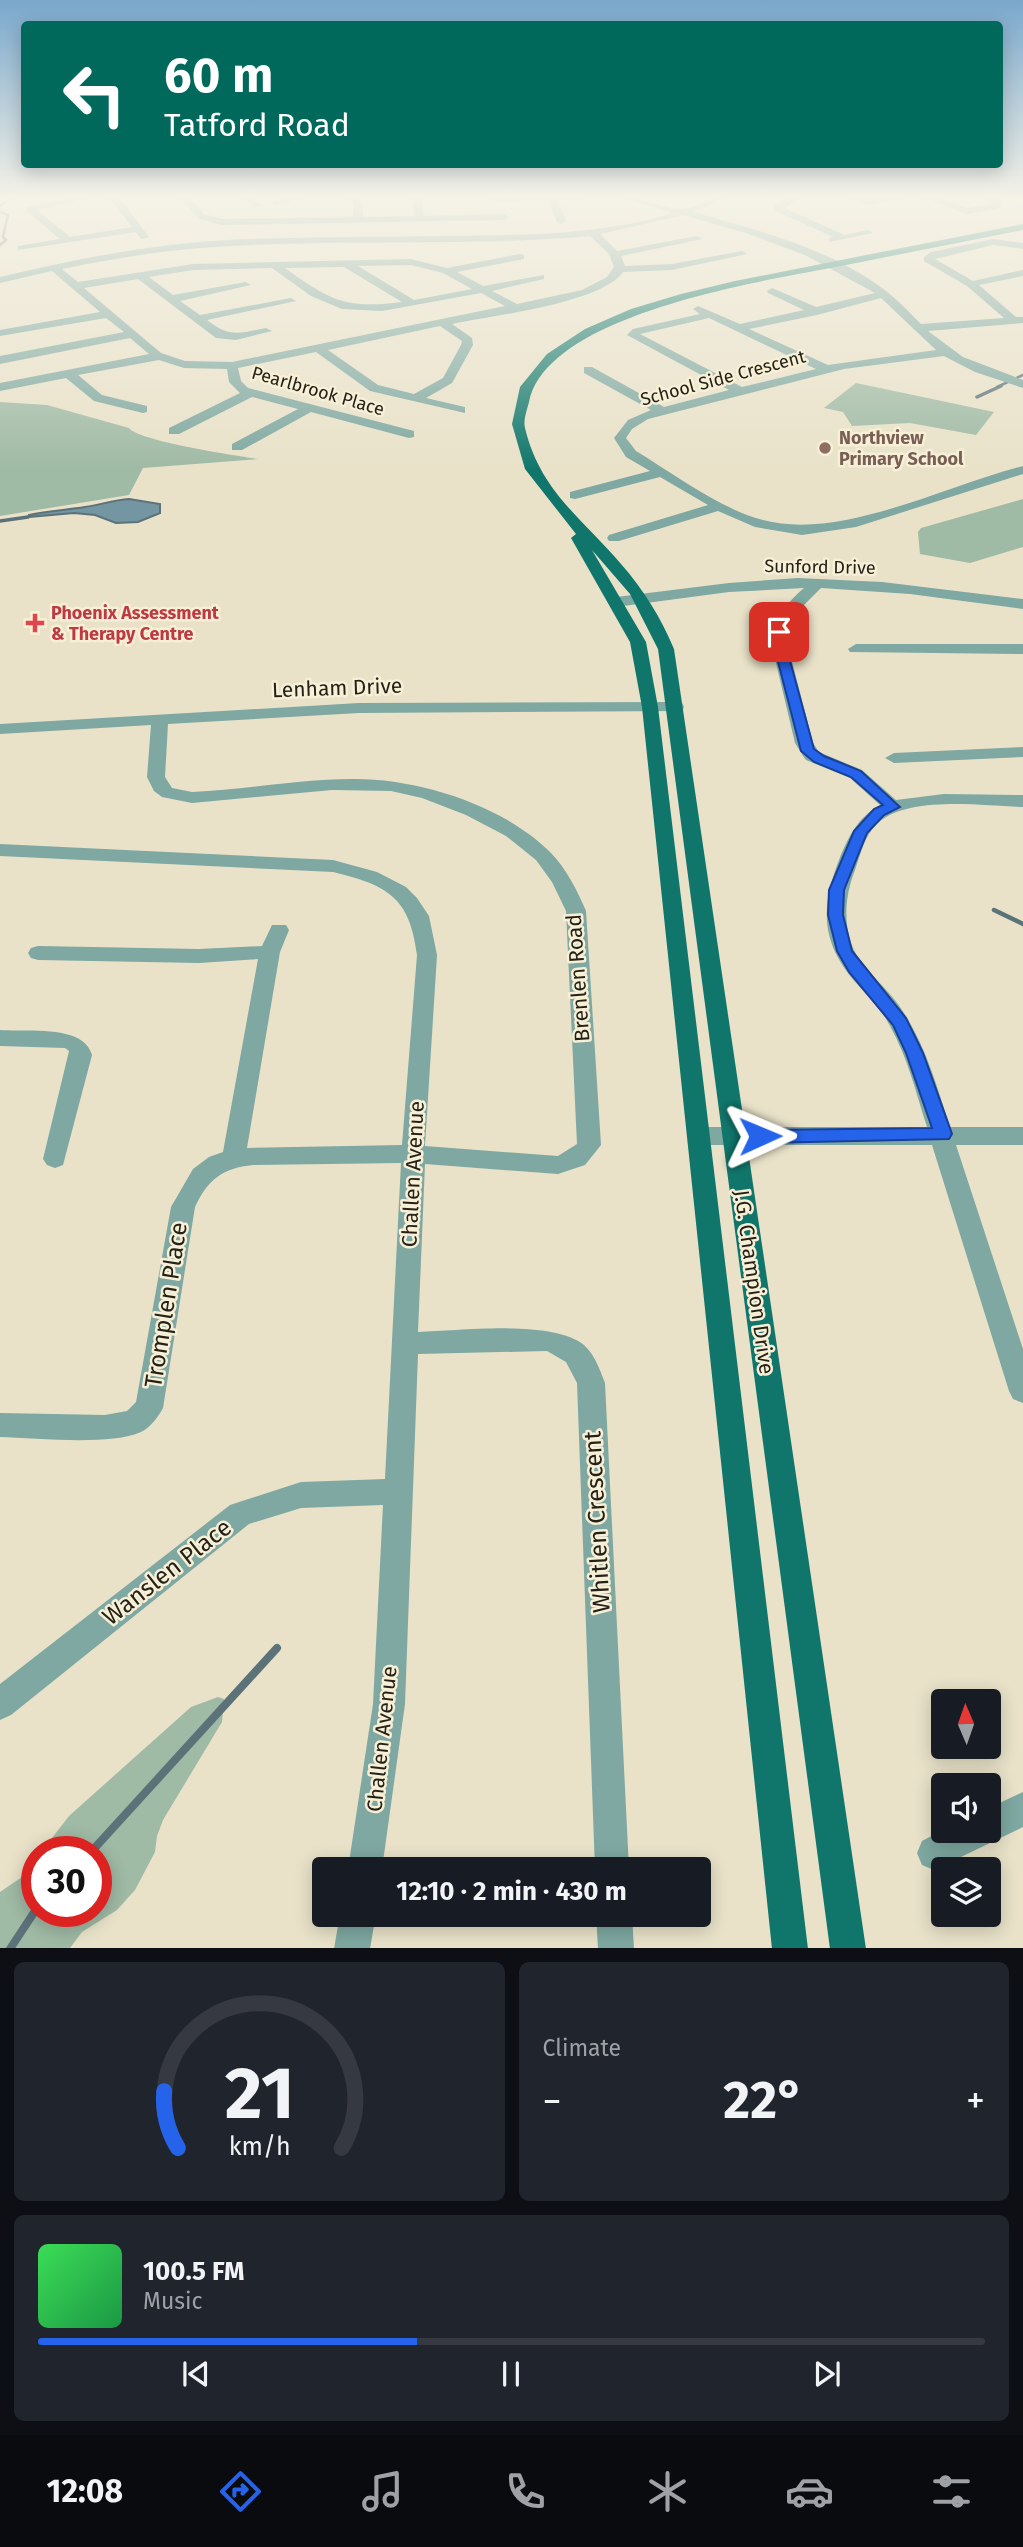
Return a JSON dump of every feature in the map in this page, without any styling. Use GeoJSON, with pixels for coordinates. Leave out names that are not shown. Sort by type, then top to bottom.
{"type":"FeatureCollection","features":[{"type":"Feature","properties":{"kind":"main road","name":"J.G. Champion Drive"},"geometry":{"type":"LineString","coordinates":[[716,288],[641,308],[594,327],[546,361],[524,388],[516,424],[519,440],[533,473],[572,523],[594,542],[642,598],[666,649],[848,1948]]}},
{"type":"Feature","properties":{"kind":"main road","name":"J.G. Champion Drive"},"geometry":{"type":"LineString","coordinates":[[572,523],[578,539],[638,642],[650,707],[790,1948]]}},
{"type":"Feature","properties":{"kind":"street"},"geometry":{"type":"LineString","coordinates":[[77,288],[159,356],[197,366],[232,366],[516,308],[597,288]]}},
{"type":"Feature","properties":{"kind":"street"},"geometry":{"type":"LineString","coordinates":[[156,288],[225,337],[266,331]]}},
{"type":"Feature","properties":{"kind":"street"},"geometry":{"type":"LineString","coordinates":[[171,299],[230,288]]}},
{"type":"Feature","properties":{"kind":"street"},"geometry":{"type":"LineString","coordinates":[[311,288],[340,306],[368,309],[486,288]]}},
{"type":"Feature","properties":{"kind":"street"},"geometry":{"type":"LineString","coordinates":[[386,288],[411,303]]}},
{"type":"Feature","properties":{"kind":"street"},"geometry":{"type":"LineString","coordinates":[[875,288],[946,352],[1021,383]]}},
{"type":"Feature","properties":{"kind":"street"},"geometry":{"type":"LineString","coordinates":[[976,288],[1018,320]]}},
{"type":"Feature","properties":{"kind":"street"},"geometry":{"type":"LineString","coordinates":[[481,289],[516,308]]}},
{"type":"Feature","properties":{"kind":"street"},"geometry":{"type":"LineString","coordinates":[[772,290],[830,319]]}},
{"type":"Feature","properties":{"kind":"street"},"geometry":{"type":"LineString","coordinates":[[738,328],[884,294]]}},
{"type":"Feature","properties":{"kind":"street"},"geometry":{"type":"LineString","coordinates":[[197,319],[291,301]]}},
{"type":"Feature","properties":{"kind":"street"},"geometry":{"type":"LineString","coordinates":[[690,305],[826,369]]}},
{"type":"Feature","properties":{"kind":"street"},"geometry":{"type":"LineString","coordinates":[[0,332],[108,314]]}},
{"type":"Feature","properties":{"kind":"street"},"geometry":{"type":"LineString","coordinates":[[710,315],[637,331],[633,335],[740,391]]}},
{"type":"Feature","properties":{"kind":"street"},"geometry":{"type":"LineString","coordinates":[[918,328],[1018,320]]}},
{"type":"Feature","properties":{"kind":"street"},"geometry":{"type":"LineString","coordinates":[[415,399],[448,380],[467,345],[468,340],[443,323]]}},
{"type":"Feature","properties":{"kind":"street"},"geometry":{"type":"LineString","coordinates":[[0,360],[133,334]]}},
{"type":"Feature","properties":{"kind":"street"},"geometry":{"type":"LineString","coordinates":[[319,349],[366,384],[461,410]]}},
{"type":"Feature","properties":{"kind":"street","name":"School Side Crescent"},"geometry":{"type":"LineString","coordinates":[[946,352],[826,369],[639,417],[620,438],[631,454],[719,506],[760,524],[817,530],[851,524],[1023,470]]}},
{"type":"Feature","properties":{"kind":"street"},"geometry":{"type":"LineString","coordinates":[[0,387],[159,356]]}},
{"type":"Feature","properties":{"kind":"street","name":"Pearlbrook Place"},"geometry":{"type":"LineString","coordinates":[[232,366],[235,382],[250,393],[409,434]]}},
{"type":"Feature","properties":{"kind":"street"},"geometry":{"type":"LineString","coordinates":[[588,370],[662,411]]}},
{"type":"Feature","properties":{"kind":"street"},"geometry":{"type":"LineString","coordinates":[[69,374],[98,398],[143,409]]}},
{"type":"Feature","properties":{"kind":"street"},"geometry":{"type":"LineString","coordinates":[[174,431],[250,393]]}},
{"type":"Feature","properties":{"kind":"street"},"geometry":{"type":"LineString","coordinates":[[237,447],[309,408]]}},
{"type":"Feature","properties":{"kind":"street"},"geometry":{"type":"LineString","coordinates":[[575,495],[661,472]]}},
{"type":"Feature","properties":{"kind":"street"},"geometry":{"type":"LineString","coordinates":[[614,538],[719,506]]}},
{"type":"Feature","properties":{"kind":"street"},"geometry":{"type":"LineString","coordinates":[[818,583],[785,614],[779,632],[780,646],[804,743],[813,755],[856,774],[893,807]]}},
{"type":"Feature","properties":{"kind":"street","name":"Sunford Drive"},"geometry":{"type":"LineString","coordinates":[[616,602],[729,587],[818,583],[903,589],[1023,604]]}},
{"type":"Feature","properties":{"kind":"street"},"geometry":{"type":"LineString","coordinates":[[856,649],[1023,649]]}},
{"type":"Feature","properties":{"kind":"street","name":"Lenham Drive"},"geometry":{"type":"LineString","coordinates":[[0,729],[359,708],[676,707]]}},
{"type":"Feature","properties":{"kind":"street","name":"Brenlen Road"},"geometry":{"type":"LineString","coordinates":[[160,719],[156,778],[159,785],[171,794],[201,796],[369,785],[409,789],[478,812],[543,855],[559,877],[576,911],[590,1139],[585,1153],[575,1160],[558,1165],[413,1154]]}},
{"type":"Feature","properties":{"kind":"street"},"geometry":{"type":"LineString","coordinates":[[894,758],[1023,752]]}},
{"type":"Feature","properties":{"kind":"street"},"geometry":{"type":"LineString","coordinates":[[1023,800],[932,802],[893,807],[879,812],[861,831],[837,890],[836,915],[845,951],[855,968],[900,1022],[915,1053],[1017,1350],[1023,1391]]}},
{"type":"Feature","properties":{"kind":"street","name":"Challen Avenue"},"geometry":{"type":"LineString","coordinates":[[0,850],[333,866],[379,878],[396,888],[411,900],[426,931],[427,955],[413,1154],[389,1704],[367,1857]]}},
{"type":"Feature","properties":{"kind":"street"},"geometry":{"type":"LineString","coordinates":[[234,1157],[270,951],[279,930]]}},
{"type":"Feature","properties":{"kind":"street"},"geometry":{"type":"LineString","coordinates":[[38,953],[199,956],[270,951]]}},
{"type":"Feature","properties":{"kind":"street"},"geometry":{"type":"LineString","coordinates":[[1,1042],[69,1041],[79,1047],[80,1055],[55,1159]]}},
{"type":"Feature","properties":{"kind":"street"},"geometry":{"type":"LineString","coordinates":[[699,1136],[1023,1136]]}},
{"type":"Feature","properties":{"kind":"street","name":"Tromplen Place"},"geometry":{"type":"LineString","coordinates":[[0,1424],[105,1427],[134,1422],[149,1408],[183,1207],[198,1177],[207,1169],[234,1157],[413,1154]]}},
{"type":"Feature","properties":{"kind":"street","name":"Whitlen Crescent"},"geometry":{"type":"LineString","coordinates":[[405,1343],[547,1340],[568,1347],[586,1368],[591,1383],[611,1857]]}},
{"type":"Feature","properties":{"kind":"street","name":"Wanslen Place"},"geometry":{"type":"LineString","coordinates":[[0,1704],[240,1514],[301,1495],[398,1491]]}},
{"type":"Feature","properties":{"kind":"street"},"geometry":{"type":"LineString","coordinates":[[1001,1820],[1023,1809]]}},
{"type":"Feature","properties":{"kind":"street"},"geometry":{"type":"LineString","coordinates":[[934,1853],[954,1843]]}},
{"type":"Feature","properties":{"kind":"street"},"geometry":{"type":"LineString","coordinates":[[352,1948],[356,1927]]}},
{"type":"Feature","properties":{"kind":"street"},"geometry":{"type":"LineString","coordinates":[[615,1927],[616,1948]]}},
{"type":"Feature","properties":{"kind":"green space"},"geometry":{"type":"Polygon","coordinates":[[[856,383],[994,412],[976,435],[910,423],[852,426],[843,412],[824,408],[856,383]]]}},
{"type":"Feature","properties":{"kind":"green space"},"geometry":{"type":"Polygon","coordinates":[[[0,402],[47,405],[129,428],[136,433],[168,443],[258,459],[143,468],[129,495],[0,516],[0,402]]]}},
{"type":"Feature","properties":{"kind":"green space"},"geometry":{"type":"Polygon","coordinates":[[[1023,499],[1023,547],[970,563],[920,554],[918,532],[921,528],[1023,499]]]}},
{"type":"Feature","properties":{"kind":"green space"},"geometry":{"type":"Polygon","coordinates":[[[218,1697],[224,1699],[222,1722],[163,1820],[155,1852],[135,1890],[112,1913],[112,1836],[54,1836],[69,1816],[191,1707],[218,1697]]]}},
{"type":"Feature","properties":{"kind":"green space"},"geometry":{"type":"Polygon","coordinates":[[[21,1878],[21,1927],[90,1927],[82,1932],[70,1948],[0,1948],[0,1892],[21,1878]]]}},
{"type":"Feature","properties":{"kind":"water"},"geometry":{"type":"Polygon","coordinates":[[[129,499],[160,504],[160,513],[138,522],[116,523],[95,515],[74,513],[28,517],[29,515],[129,499]]]}},
{"type":"Feature","properties":{"kind":"waterway"},"geometry":{"type":"LineString","coordinates":[[997,387],[1023,375]]}},
{"type":"Feature","properties":{"kind":"waterway"},"geometry":{"type":"LineString","coordinates":[[977,397],[1001,386]]}},
{"type":"Feature","properties":{"kind":"waterway"},"geometry":{"type":"LineString","coordinates":[[0,521],[28,517]]}},
{"type":"Feature","properties":{"kind":"waterway"},"geometry":{"type":"LineString","coordinates":[[994,910],[1023,924]]}},
{"type":"Feature","properties":{"kind":"waterway"},"geometry":{"type":"LineString","coordinates":[[106,1836],[277,1648]]}},
{"type":"Feature","properties":{"kind":"waterway"},"geometry":{"type":"LineString","coordinates":[[11,1948],[24,1927]]}},
{"type":"Feature","properties":{"kind":"place","name":"Northview Primary School"},"geometry":{"type":"Point","coordinates":[825,448]}},
{"type":"Feature","properties":{"kind":"place","name":"Phoenix Assessment & Therapy Centre"},"geometry":{"type":"Point","coordinates":[35,623]}},
{"type":"Feature","properties":{"kind":"route"},"geometry":{"type":"LineString","coordinates":[[760,1136],[943,1134],[915,1053],[900,1022],[855,968],[840,938],[836,915],[837,890],[861,831],[879,812],[893,807],[856,774],[819,759],[808,751],[780,646],[779,632]]}}]}
